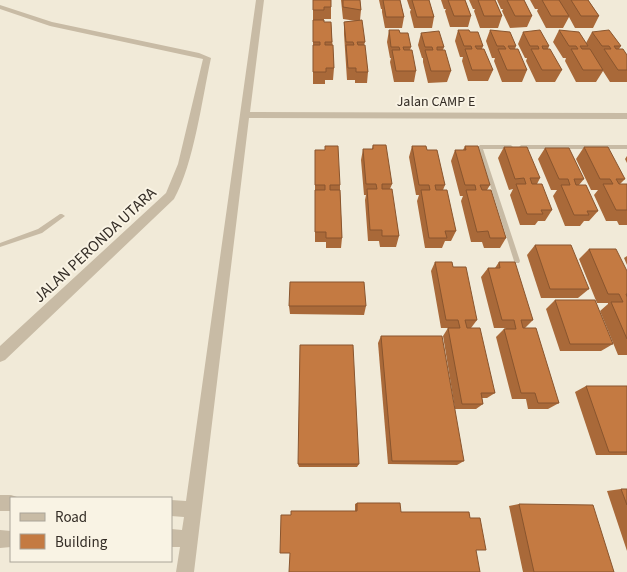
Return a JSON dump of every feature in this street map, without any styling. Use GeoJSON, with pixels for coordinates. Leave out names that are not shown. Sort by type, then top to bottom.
{"type":"FeatureCollection","features":[{"type":"Feature","properties":{"kind":"street"},"geometry":{"type":"LineString","coordinates":[[185,572],[260,0]]}},
{"type":"Feature","properties":{"kind":"street","name":"JALAN PERONDA UTARA"},"geometry":{"type":"LineString","coordinates":[[0,7],[50,24],[199,54],[207,58],[183,164],[176,186],[170,196],[0,355]]}},
{"type":"Feature","properties":{"kind":"street","name":"Jalan CAMP E"},"geometry":{"type":"LineString","coordinates":[[246,116],[627,116]]}},
{"type":"Feature","properties":{"kind":"street"},"geometry":{"type":"LineString","coordinates":[[172,508],[194,510]]}},
{"type":"Feature","properties":{"kind":"street"},"geometry":{"type":"LineString","coordinates":[[172,538],[190,538]]}},
{"type":"Feature","properties":{"kind":"lane"},"geometry":{"type":"LineString","coordinates":[[517,261],[480,148],[627,147]]}},
{"type":"Feature","properties":{"kind":"lane"},"geometry":{"type":"LineString","coordinates":[[0,245],[53,224],[62,216]]}},
{"type":"Feature","properties":{"kind":"building"},"geometry":{"type":"Polygon","coordinates":[[[313,0],[331,0],[331,7],[324,7],[324,10],[313,10],[313,0]]]}},
{"type":"Feature","properties":{"kind":"building"},"geometry":{"type":"Polygon","coordinates":[[[343,0],[360,0],[361,10],[343,7],[343,0]]]}},
{"type":"Feature","properties":{"kind":"building"},"geometry":{"type":"Polygon","coordinates":[[[383,0],[400,0],[404,17],[386,17],[383,0]]]}},
{"type":"Feature","properties":{"kind":"building"},"geometry":{"type":"Polygon","coordinates":[[[412,0],[429,0],[434,17],[417,17],[412,0]]]}},
{"type":"Feature","properties":{"kind":"building"},"geometry":{"type":"Polygon","coordinates":[[[448,0],[465,0],[471,16],[454,16],[448,0]]]}},
{"type":"Feature","properties":{"kind":"building"},"geometry":{"type":"Polygon","coordinates":[[[478,0],[495,0],[502,16],[484,16],[478,0]]]}},
{"type":"Feature","properties":{"kind":"building"},"geometry":{"type":"Polygon","coordinates":[[[507,0],[524,0],[532,16],[515,16],[507,0]]]}},
{"type":"Feature","properties":{"kind":"building"},"geometry":{"type":"Polygon","coordinates":[[[542,0],[559,0],[569,16],[551,16],[542,0]]]}},
{"type":"Feature","properties":{"kind":"building"},"geometry":{"type":"Polygon","coordinates":[[[571,0],[588,0],[599,16],[581,16],[571,0]]]}},
{"type":"Feature","properties":{"kind":"building"},"geometry":{"type":"Polygon","coordinates":[[[313,20],[331,22],[332,42],[325,42],[325,45],[333,45],[334,68],[326,68],[326,72],[313,72],[313,45],[320,45],[320,42],[313,42],[313,20]]]}},
{"type":"Feature","properties":{"kind":"building"},"geometry":{"type":"Polygon","coordinates":[[[362,20],[365,42],[357,42],[358,45],[365,45],[368,72],[356,72],[356,68],[348,68],[346,45],[354,45],[353,42],[346,42],[344,22],[362,20]]]}},
{"type":"Feature","properties":{"kind":"building"},"geometry":{"type":"Polygon","coordinates":[[[389,30],[399,30],[400,33],[408,33],[411,47],[403,47],[404,50],[412,50],[416,71],[396,71],[392,50],[400,50],[399,47],[391,47],[389,30]]]}},
{"type":"Feature","properties":{"kind":"building"},"geometry":{"type":"Polygon","coordinates":[[[458,30],[478,32],[483,46],[475,46],[477,49],[484,49],[493,70],[472,70],[465,49],[472,49],[471,46],[464,46],[458,30]]]}},
{"type":"Feature","properties":{"kind":"building"},"geometry":{"type":"Polygon","coordinates":[[[490,30],[510,32],[516,46],[508,46],[510,49],[518,49],[527,70],[507,70],[498,49],[506,49],[504,46],[497,46],[490,30]]]}},
{"type":"Feature","properties":{"kind":"building"},"geometry":{"type":"Polygon","coordinates":[[[540,30],[549,46],[542,46],[543,49],[550,49],[562,70],[542,70],[531,49],[539,49],[538,46],[530,46],[523,32],[540,30]]]}},
{"type":"Feature","properties":{"kind":"building"},"geometry":{"type":"Polygon","coordinates":[[[559,30],[579,32],[588,46],[580,46],[582,49],[590,49],[603,70],[583,70],[571,49],[578,49],[576,46],[569,46],[559,30]]]}},
{"type":"Feature","properties":{"kind":"building"},"geometry":{"type":"Polygon","coordinates":[[[609,30],[621,46],[614,46],[616,49],[623,49],[627,55],[627,70],[618,70],[604,49],[611,49],[609,46],[602,46],[592,32],[609,30]]]}},
{"type":"Feature","properties":{"kind":"building"},"geometry":{"type":"Polygon","coordinates":[[[439,31],[444,47],[437,47],[437,50],[445,50],[451,71],[431,71],[425,50],[433,50],[432,47],[425,47],[421,33],[439,31]]]}},
{"type":"Feature","properties":{"kind":"building"},"geometry":{"type":"Polygon","coordinates":[[[373,145],[386,145],[392,184],[382,184],[382,189],[392,189],[399,236],[382,236],[382,230],[370,230],[367,189],[377,189],[376,184],[366,184],[363,149],[373,149],[373,145]]]}},
{"type":"Feature","properties":{"kind":"building"},"geometry":{"type":"Polygon","coordinates":[[[325,146],[338,146],[340,185],[330,185],[330,190],[340,190],[342,238],[326,238],[326,232],[315,232],[315,190],[325,190],[325,185],[315,185],[315,150],[325,150],[325,146]]]}},
{"type":"Feature","properties":{"kind":"building"},"geometry":{"type":"Polygon","coordinates":[[[412,146],[426,146],[427,150],[437,150],[445,185],[435,185],[436,190],[447,190],[456,231],[445,231],[447,238],[429,238],[421,190],[430,190],[429,185],[419,185],[412,146]]]}},
{"type":"Feature","properties":{"kind":"building"},"geometry":{"type":"Polygon","coordinates":[[[465,146],[478,146],[490,185],[480,185],[482,190],[491,190],[506,238],[490,238],[488,231],[477,232],[466,190],[476,190],[475,185],[465,185],[455,150],[466,150],[465,146]]]}},
{"type":"Feature","properties":{"kind":"building"},"geometry":{"type":"Polygon","coordinates":[[[504,147],[527,147],[540,178],[530,178],[532,184],[542,184],[552,210],[541,210],[543,214],[527,214],[516,184],[526,184],[524,178],[515,179],[504,147]]]}},
{"type":"Feature","properties":{"kind":"building"},"geometry":{"type":"Polygon","coordinates":[[[584,147],[608,147],[625,179],[616,179],[619,184],[627,184],[627,210],[616,210],[603,184],[613,184],[610,179],[600,179],[584,147]]]}},
{"type":"Feature","properties":{"kind":"building"},"geometry":{"type":"Polygon","coordinates":[[[545,148],[569,148],[584,179],[574,179],[576,185],[586,185],[598,211],[587,211],[589,215],[574,215],[561,185],[570,185],[568,179],[559,179],[545,148]]]}},
{"type":"Feature","properties":{"kind":"building"},"geometry":{"type":"Polygon","coordinates":[[[535,245],[571,245],[589,289],[550,289],[535,245]]]}},
{"type":"Feature","properties":{"kind":"building"},"geometry":{"type":"Polygon","coordinates":[[[589,249],[616,249],[627,271],[627,339],[611,302],[623,302],[619,294],[608,294],[589,249]]]}},
{"type":"Feature","properties":{"kind":"building"},"geometry":{"type":"Polygon","coordinates":[[[435,262],[452,262],[453,267],[466,267],[477,320],[465,320],[467,328],[480,328],[495,393],[481,393],[483,404],[462,404],[448,328],[460,328],[458,320],[446,320],[435,262]]]}},
{"type":"Feature","properties":{"kind":"building"},"geometry":{"type":"Polygon","coordinates":[[[499,262],[515,262],[533,320],[521,320],[523,328],[536,328],[559,403],[538,403],[535,393],[521,393],[504,329],[516,329],[514,320],[502,320],[488,268],[500,268],[499,262]]]}},
{"type":"Feature","properties":{"kind":"building"},"geometry":{"type":"Polygon","coordinates":[[[290,282],[364,282],[366,306],[289,306],[290,282]]]}},
{"type":"Feature","properties":{"kind":"building"},"geometry":{"type":"Polygon","coordinates":[[[555,300],[595,300],[613,344],[570,344],[555,300]]]}},
{"type":"Feature","properties":{"kind":"building"},"geometry":{"type":"Polygon","coordinates":[[[381,336],[442,336],[464,461],[392,461],[381,336]]]}},
{"type":"Feature","properties":{"kind":"building"},"geometry":{"type":"Polygon","coordinates":[[[300,345],[353,345],[359,464],[298,464],[300,345]]]}},
{"type":"Feature","properties":{"kind":"building"},"geometry":{"type":"Polygon","coordinates":[[[586,386],[627,386],[627,452],[609,452],[586,386]]]}},
{"type":"Feature","properties":{"kind":"building"},"geometry":{"type":"Polygon","coordinates":[[[621,489],[627,489],[627,505],[621,489]]]}},
{"type":"Feature","properties":{"kind":"building"},"geometry":{"type":"Polygon","coordinates":[[[357,503],[400,503],[401,512],[469,512],[470,518],[480,518],[486,550],[476,550],[480,572],[289,572],[290,553],[280,553],[281,515],[291,515],[291,511],[357,511],[357,503]]]}},
{"type":"Feature","properties":{"kind":"building"},"geometry":{"type":"Polygon","coordinates":[[[519,504],[593,505],[614,572],[534,572],[519,504]]]}}]}
